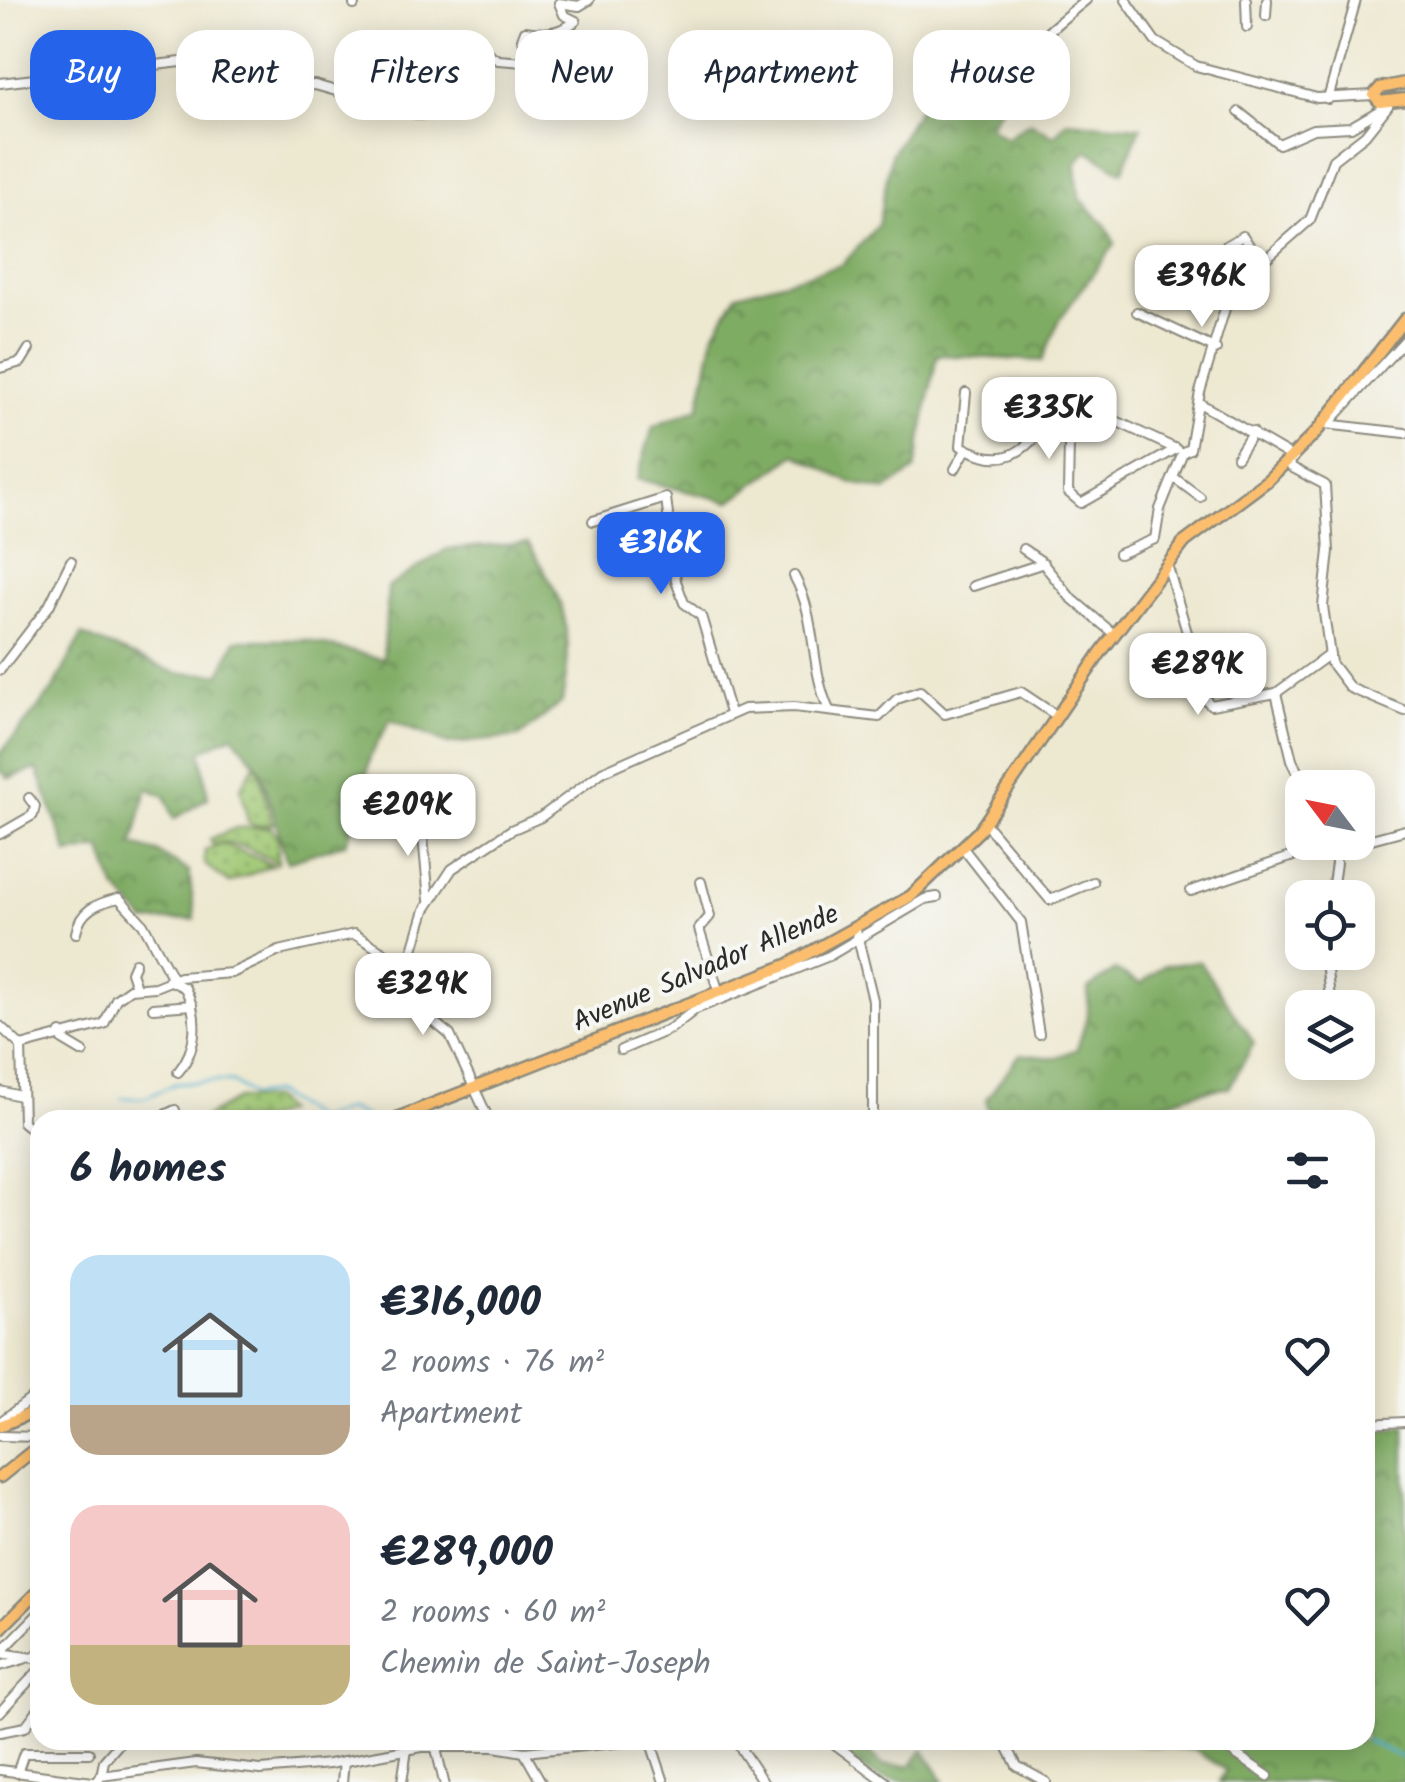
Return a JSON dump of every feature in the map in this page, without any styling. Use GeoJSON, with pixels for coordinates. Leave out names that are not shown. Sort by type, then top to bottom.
{"type":"FeatureCollection","features":[{"type":"Feature","properties":{"kind":"main road"},"geometry":{"type":"LineString","coordinates":[[1405,83],[1380,88],[1374,95],[1380,102],[1405,100]]}},
{"type":"Feature","properties":{"kind":"main road","name":"Avenue Salvador Allende"},"geometry":{"type":"LineString","coordinates":[[414,1110],[471,1084],[487,1082],[720,996],[858,934],[912,896],[963,848],[984,822],[1153,571],[1173,550],[1268,480],[1322,427],[1392,343],[1405,319]]}},
{"type":"Feature","properties":{"kind":"main road","name":"Avenue Salvador Allende"},"geometry":{"type":"LineString","coordinates":[[1113,634],[1184,543]]}},
{"type":"Feature","properties":{"kind":"main road"},"geometry":{"type":"LineString","coordinates":[[0,1424],[30,1413]]}},
{"type":"Feature","properties":{"kind":"main road"},"geometry":{"type":"LineString","coordinates":[[0,1477],[30,1450]]}},
{"type":"Feature","properties":{"kind":"main road"},"geometry":{"type":"LineString","coordinates":[[0,1630],[30,1599]]}},
{"type":"Feature","properties":{"kind":"street"},"geometry":{"type":"LineString","coordinates":[[0,83],[216,58],[246,87],[315,85],[420,114],[457,94],[480,58],[488,54],[498,60],[539,63],[522,40],[525,31],[554,34],[576,22],[564,15],[558,3],[579,6],[589,0]]}},
{"type":"Feature","properties":{"kind":"street"},"geometry":{"type":"LineString","coordinates":[[1046,30],[1061,23],[1086,0]]}},
{"type":"Feature","properties":{"kind":"street"},"geometry":{"type":"LineString","coordinates":[[1126,0],[1147,32],[1179,58],[1278,89],[1328,99],[1374,95]]}},
{"type":"Feature","properties":{"kind":"street"},"geometry":{"type":"LineString","coordinates":[[1246,0],[1247,27]]}},
{"type":"Feature","properties":{"kind":"street"},"geometry":{"type":"LineString","coordinates":[[1266,16],[1267,0]]}},
{"type":"Feature","properties":{"kind":"street"},"geometry":{"type":"LineString","coordinates":[[1328,99],[1356,0]]}},
{"type":"Feature","properties":{"kind":"street"},"geometry":{"type":"LineString","coordinates":[[1239,112],[1279,144],[1313,129],[1352,128],[1405,100]]}},
{"type":"Feature","properties":{"kind":"street"},"geometry":{"type":"LineString","coordinates":[[1249,266],[1255,268],[1310,220],[1332,160],[1365,135],[1388,106]]}},
{"type":"Feature","properties":{"kind":"street"},"geometry":{"type":"LineString","coordinates":[[1016,394],[1015,406],[1030,404],[1062,422],[1068,436],[1068,492],[1081,503],[1090,502],[1179,450],[1190,449],[1201,404],[1200,392],[1216,350],[1229,295],[1255,254],[1240,235],[1226,245],[1208,290]]}},
{"type":"Feature","properties":{"kind":"street"},"geometry":{"type":"LineString","coordinates":[[1136,312],[1216,350]]}},
{"type":"Feature","properties":{"kind":"street"},"geometry":{"type":"LineString","coordinates":[[1392,343],[1405,340]]}},
{"type":"Feature","properties":{"kind":"street"},"geometry":{"type":"LineString","coordinates":[[0,368],[21,362],[29,349]]}},
{"type":"Feature","properties":{"kind":"street"},"geometry":{"type":"LineString","coordinates":[[966,393],[960,441],[966,450],[1003,461],[1054,419]]}},
{"type":"Feature","properties":{"kind":"street"},"geometry":{"type":"LineString","coordinates":[[1058,394],[1179,450]]}},
{"type":"Feature","properties":{"kind":"street"},"geometry":{"type":"LineString","coordinates":[[1201,404],[1253,432],[1325,485],[1330,551],[1322,606],[1336,674],[1350,688],[1405,711]]}},
{"type":"Feature","properties":{"kind":"street"},"geometry":{"type":"LineString","coordinates":[[1322,427],[1405,434]]}},
{"type":"Feature","properties":{"kind":"street"},"geometry":{"type":"LineString","coordinates":[[1237,457],[1253,432]]}},
{"type":"Feature","properties":{"kind":"street"},"geometry":{"type":"LineString","coordinates":[[955,469],[966,450]]}},
{"type":"Feature","properties":{"kind":"street"},"geometry":{"type":"LineString","coordinates":[[1119,554],[1155,539],[1179,450]]}},
{"type":"Feature","properties":{"kind":"street"},"geometry":{"type":"LineString","coordinates":[[1173,477],[1200,496]]}},
{"type":"Feature","properties":{"kind":"street"},"geometry":{"type":"LineString","coordinates":[[593,521],[666,498],[680,596],[701,616],[730,713]]}},
{"type":"Feature","properties":{"kind":"street"},"geometry":{"type":"LineString","coordinates":[[1023,549],[1044,564],[1070,598],[1113,634]]}},
{"type":"Feature","properties":{"kind":"street"},"geometry":{"type":"LineString","coordinates":[[1173,550],[1166,562],[1211,705],[1276,692],[1330,654]]}},
{"type":"Feature","properties":{"kind":"street"},"geometry":{"type":"LineString","coordinates":[[0,670],[50,606],[71,560]]}},
{"type":"Feature","properties":{"kind":"street"},"geometry":{"type":"LineString","coordinates":[[974,586],[1044,564]]}},
{"type":"Feature","properties":{"kind":"street"},"geometry":{"type":"LineString","coordinates":[[794,576],[807,600],[812,666],[829,710]]}},
{"type":"Feature","properties":{"kind":"street"},"geometry":{"type":"LineString","coordinates":[[408,966],[429,903],[452,869],[511,830],[541,817],[602,772],[730,713],[766,706],[884,716],[897,699],[920,691],[946,714],[1021,692],[1056,716]]}},
{"type":"Feature","properties":{"kind":"street"},"geometry":{"type":"LineString","coordinates":[[1276,692],[1297,770]]}},
{"type":"Feature","properties":{"kind":"street"},"geometry":{"type":"LineString","coordinates":[[0,834],[33,815],[35,806],[29,798]]}},
{"type":"Feature","properties":{"kind":"street"},"geometry":{"type":"LineString","coordinates":[[421,814],[429,903]]}},
{"type":"Feature","properties":{"kind":"street"},"geometry":{"type":"LineString","coordinates":[[984,822],[1050,900],[1093,882]]}},
{"type":"Feature","properties":{"kind":"street"},"geometry":{"type":"LineString","coordinates":[[1375,837],[1405,830]]}},
{"type":"Feature","properties":{"kind":"street"},"geometry":{"type":"LineString","coordinates":[[963,848],[1021,922],[1039,1034]]}},
{"type":"Feature","properties":{"kind":"street"},"geometry":{"type":"LineString","coordinates":[[1191,891],[1285,860]]}},
{"type":"Feature","properties":{"kind":"street"},"geometry":{"type":"LineString","coordinates":[[620,1050],[720,996],[699,929],[710,916],[701,882]]}},
{"type":"Feature","properties":{"kind":"street"},"geometry":{"type":"LineString","coordinates":[[873,1110],[874,1000],[858,934],[925,899],[937,897]]}},
{"type":"Feature","properties":{"kind":"street"},"geometry":{"type":"LineString","coordinates":[[76,933],[79,916],[86,910],[120,898],[143,924],[171,979],[182,984],[192,1005],[193,1046],[178,1072]]}},
{"type":"Feature","properties":{"kind":"street"},"geometry":{"type":"LineString","coordinates":[[21,1046],[104,1024],[116,999],[136,987],[232,972],[278,952],[354,934],[422,978],[415,996],[416,1007],[450,1034],[484,1110]]}},
{"type":"Feature","properties":{"kind":"street"},"geometry":{"type":"LineString","coordinates":[[135,963],[131,972],[136,987]]}},
{"type":"Feature","properties":{"kind":"street"},"geometry":{"type":"LineString","coordinates":[[153,1008],[192,1005]]}},
{"type":"Feature","properties":{"kind":"street"},"geometry":{"type":"LineString","coordinates":[[0,1026],[21,1046],[20,1096],[25,1126],[30,1129]]}},
{"type":"Feature","properties":{"kind":"street"},"geometry":{"type":"LineString","coordinates":[[61,1033],[63,1040],[84,1052]]}},
{"type":"Feature","properties":{"kind":"street"},"geometry":{"type":"LineString","coordinates":[[0,1091],[20,1096]]}},
{"type":"Feature","properties":{"kind":"street"},"geometry":{"type":"LineString","coordinates":[[0,1424],[30,1400]]}},
{"type":"Feature","properties":{"kind":"street"},"geometry":{"type":"LineString","coordinates":[[1375,1424],[1405,1422]]}},
{"type":"Feature","properties":{"kind":"street"},"geometry":{"type":"LineString","coordinates":[[0,1436],[30,1440]]}},
{"type":"Feature","properties":{"kind":"street"},"geometry":{"type":"LineString","coordinates":[[16,1662],[0,1653],[30,1622]]}},
{"type":"Feature","properties":{"kind":"street"},"geometry":{"type":"LineString","coordinates":[[10,1643],[16,1662]]}},
{"type":"Feature","properties":{"kind":"street"},"geometry":{"type":"LineString","coordinates":[[0,1666],[30,1660]]}},
{"type":"Feature","properties":{"kind":"street"},"geometry":{"type":"LineString","coordinates":[[0,1712],[30,1669]]}},
{"type":"Feature","properties":{"kind":"street"},"geometry":{"type":"LineString","coordinates":[[0,1732],[25,1727],[30,1720]]}},
{"type":"Feature","properties":{"kind":"street"},"geometry":{"type":"LineString","coordinates":[[97,1780],[113,1750]]}},
{"type":"Feature","properties":{"kind":"street"},"geometry":{"type":"LineString","coordinates":[[9,1772],[97,1780],[196,1763],[261,1770],[407,1750],[402,1782]]}},
{"type":"Feature","properties":{"kind":"street"},"geometry":{"type":"LineString","coordinates":[[435,1750],[444,1782]]}},
{"type":"Feature","properties":{"kind":"street"},"geometry":{"type":"LineString","coordinates":[[512,1750],[545,1750]]}},
{"type":"Feature","properties":{"kind":"street"},"geometry":{"type":"LineString","coordinates":[[652,1750],[664,1782]]}},
{"type":"Feature","properties":{"kind":"street"},"geometry":{"type":"LineString","coordinates":[[741,1750],[763,1782]]}},
{"type":"Feature","properties":{"kind":"street"},"geometry":{"type":"LineString","coordinates":[[843,1750],[886,1782]]}},
{"type":"Feature","properties":{"kind":"street"},"geometry":{"type":"LineString","coordinates":[[1009,1750],[1017,1766],[1046,1782]]}},
{"type":"Feature","properties":{"kind":"street"},"geometry":{"type":"LineString","coordinates":[[1230,1750],[1268,1776]]}},
{"type":"Feature","properties":{"kind":"street"},"geometry":{"type":"LineString","coordinates":[[524,1752],[541,1782]]}},
{"type":"Feature","properties":{"kind":"street"},"geometry":{"type":"LineString","coordinates":[[8,1782],[9,1772],[24,1753],[89,1753]]}},
{"type":"Feature","properties":{"kind":"street"},"geometry":{"type":"LineString","coordinates":[[342,1782],[344,1761]]}},
{"type":"Feature","properties":{"kind":"green space"},"geometry":{"type":"Polygon","coordinates":[[[913,118],[993,120],[989,126],[1006,138],[1030,122],[1054,136],[1067,121],[1141,127],[1122,172],[1087,150],[1076,163],[1079,197],[1106,226],[1115,244],[1059,320],[1042,361],[937,355],[915,470],[885,491],[849,482],[796,454],[730,502],[637,479],[653,427],[699,408],[714,334],[737,294],[842,265],[878,225],[891,155],[913,118]]]}},
{"type":"Feature","properties":{"kind":"green space"},"geometry":{"type":"Polygon","coordinates":[[[528,543],[552,584],[564,619],[568,656],[562,702],[519,737],[448,744],[390,720],[370,757],[363,799],[346,843],[287,862],[261,770],[233,735],[201,751],[208,798],[174,819],[165,796],[147,788],[133,845],[157,852],[189,871],[195,919],[146,922],[115,887],[101,848],[68,854],[37,769],[9,778],[0,771],[0,754],[52,691],[82,635],[176,673],[220,674],[236,640],[304,640],[383,659],[388,587],[447,549],[528,543]]]}},
{"type":"Feature","properties":{"kind":"green space"},"geometry":{"type":"Polygon","coordinates":[[[255,764],[272,824],[255,826],[248,822],[241,787],[255,764]]]}},
{"type":"Feature","properties":{"kind":"green space"},"geometry":{"type":"Polygon","coordinates":[[[271,827],[278,837],[278,863],[237,845],[212,844],[210,839],[236,828],[271,827]]]}},
{"type":"Feature","properties":{"kind":"green space"},"geometry":{"type":"Polygon","coordinates":[[[222,843],[273,865],[229,883],[204,864],[205,850],[222,843]]]}},
{"type":"Feature","properties":{"kind":"green space"},"geometry":{"type":"Polygon","coordinates":[[[1199,961],[1254,1043],[1229,1088],[1135,1110],[988,1110],[986,1099],[1020,1054],[1055,1058],[1077,1049],[1088,1014],[1088,989],[1115,970],[1141,984],[1163,966],[1199,961]]]}},
{"type":"Feature","properties":{"kind":"green space"},"geometry":{"type":"Polygon","coordinates":[[[237,1099],[273,1099],[284,1110],[218,1110],[237,1099]]]}},
{"type":"Feature","properties":{"kind":"green space"},"geometry":{"type":"Polygon","coordinates":[[[1405,1426],[1405,1782],[1219,1782],[1226,1770],[1195,1750],[1375,1750],[1375,1430],[1405,1426]]]}},
{"type":"Feature","properties":{"kind":"green space"},"geometry":{"type":"Polygon","coordinates":[[[838,1750],[866,1750],[882,1765],[912,1765],[923,1750],[944,1782],[890,1780],[854,1764],[838,1750]]]}},
{"type":"Feature","properties":{"kind":"waterway"},"geometry":{"type":"LineString","coordinates":[[122,1098],[145,1098],[175,1084],[233,1082],[251,1096],[275,1093],[301,1110]]}},
{"type":"Feature","properties":{"kind":"waterway"},"geometry":{"type":"LineString","coordinates":[[345,1110],[350,1110]]}},
{"type":"Feature","properties":{"kind":"waterway"},"geometry":{"type":"LineString","coordinates":[[1375,1745],[1405,1759]]}}]}
